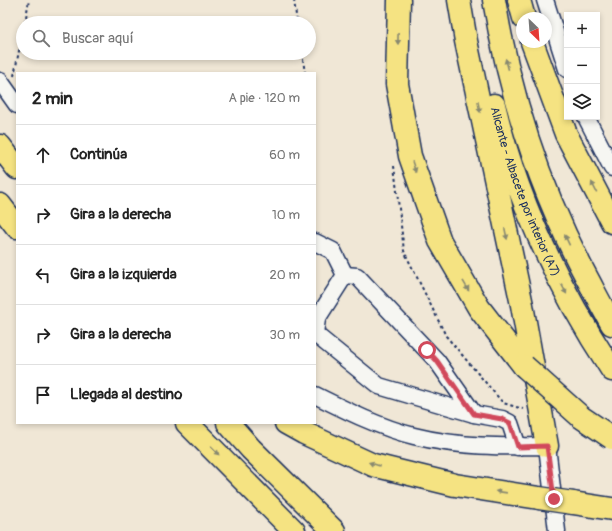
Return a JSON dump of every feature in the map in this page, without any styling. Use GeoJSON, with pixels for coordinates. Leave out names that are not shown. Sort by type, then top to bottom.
{"type":"FeatureCollection","features":[{"type":"Feature","properties":{"kind":"highway"},"geometry":{"type":"LineString","coordinates":[[399,0],[397,84],[410,156],[440,241],[479,308],[524,366],[581,417],[612,438]]}},
{"type":"Feature","properties":{"kind":"highway"},"geometry":{"type":"LineString","coordinates":[[459,0],[469,56],[522,305],[547,446]]}},
{"type":"Feature","properties":{"kind":"highway","name":"Alicante - Albacete por interior (A7)"},"geometry":{"type":"LineString","coordinates":[[471,0],[478,39],[505,150],[542,248],[584,328],[612,370]]}},
{"type":"Feature","properties":{"kind":"highway","name":"Alicante - Albacete por interior (A7)"},"geometry":{"type":"LineString","coordinates":[[494,0],[500,37],[529,144],[567,240],[612,324]]}},
{"type":"Feature","properties":{"kind":"highway"},"geometry":{"type":"LineString","coordinates":[[519,0],[522,12]]}},
{"type":"Feature","properties":{"kind":"highway"},"geometry":{"type":"LineString","coordinates":[[534,48],[566,134],[612,222]]}},
{"type":"Feature","properties":{"kind":"highway"},"geometry":{"type":"LineString","coordinates":[[0,146],[16,167]]}},
{"type":"Feature","properties":{"kind":"highway"},"geometry":{"type":"LineString","coordinates":[[0,205],[16,226]]}},
{"type":"Feature","properties":{"kind":"highway"},"geometry":{"type":"LineString","coordinates":[[189,424],[294,531]]}},
{"type":"Feature","properties":{"kind":"highway"},"geometry":{"type":"LineString","coordinates":[[229,424],[334,531]]}},
{"type":"Feature","properties":{"kind":"highway"},"geometry":{"type":"LineString","coordinates":[[288,424],[304,434],[373,464],[455,485],[612,509]]}},
{"type":"Feature","properties":{"kind":"street"},"geometry":{"type":"LineString","coordinates":[[544,0],[564,60]]}},
{"type":"Feature","properties":{"kind":"street"},"geometry":{"type":"LineString","coordinates":[[2,83],[16,104]]}},
{"type":"Feature","properties":{"kind":"street"},"geometry":{"type":"LineString","coordinates":[[588,120],[612,168]]}},
{"type":"Feature","properties":{"kind":"street"},"geometry":{"type":"LineString","coordinates":[[316,242],[334,251],[345,275]]}},
{"type":"Feature","properties":{"kind":"street"},"geometry":{"type":"LineString","coordinates":[[316,326],[317,319],[345,275]]}},
{"type":"Feature","properties":{"kind":"street"},"geometry":{"type":"LineString","coordinates":[[345,275],[357,276],[437,361],[474,414]]}},
{"type":"Feature","properties":{"kind":"street"},"geometry":{"type":"LineString","coordinates":[[316,335],[379,386],[474,414],[502,419],[510,423],[518,447]]}},
{"type":"Feature","properties":{"kind":"street"},"geometry":{"type":"LineString","coordinates":[[316,396],[348,412],[413,436],[460,444],[518,447],[547,446],[557,531]]}},
{"type":"Feature","properties":{"kind":"path"},"geometry":{"type":"LineString","coordinates":[[26,16],[29,0]]}},
{"type":"Feature","properties":{"kind":"path"},"geometry":{"type":"LineString","coordinates":[[294,0],[296,16]]}},
{"type":"Feature","properties":{"kind":"path"},"geometry":{"type":"LineString","coordinates":[[2,83],[13,79],[17,60]]}},
{"type":"Feature","properties":{"kind":"path"},"geometry":{"type":"LineString","coordinates":[[303,60],[305,72]]}},
{"type":"Feature","properties":{"kind":"route"},"geometry":{"type":"LineString","coordinates":[[427,350],[437,361],[474,414],[502,419],[510,423],[518,447],[547,446],[554,499]]}}]}
